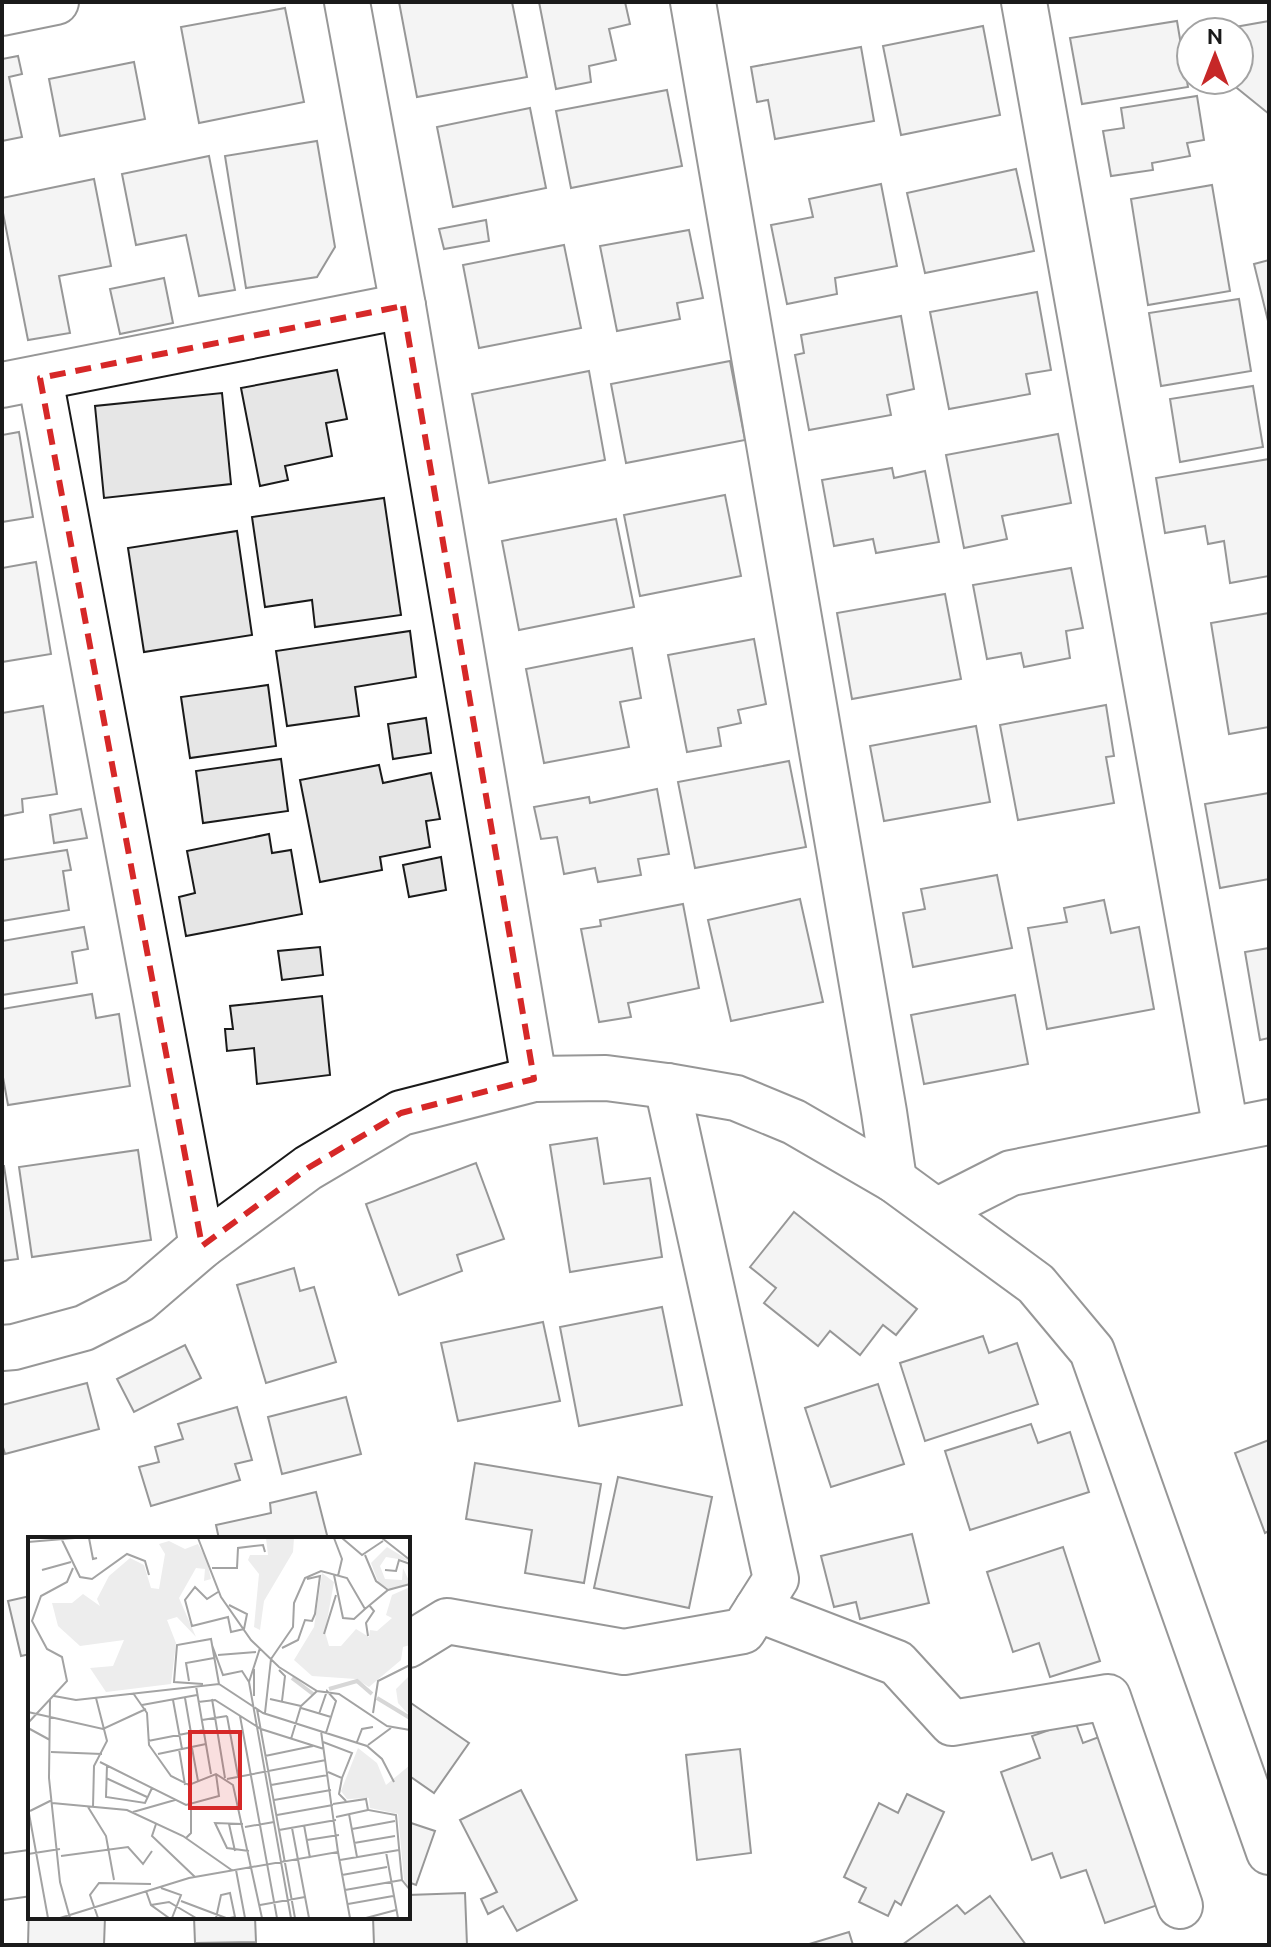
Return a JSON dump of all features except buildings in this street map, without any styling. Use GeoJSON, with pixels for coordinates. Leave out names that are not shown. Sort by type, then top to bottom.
{"type":"FeatureCollection","features":[{"type":"Feature","properties":{"kind":"street"},"geometry":{"type":"LineString","coordinates":[[347,2],[403,306],[534,1079]]}},
{"type":"Feature","properties":{"kind":"street"},"geometry":{"type":"LineString","coordinates":[[693,2],[894,1180]]}},
{"type":"Feature","properties":{"kind":"street"},"geometry":{"type":"LineString","coordinates":[[1024,2],[1226,1130]]}},
{"type":"Feature","properties":{"kind":"street"},"geometry":{"type":"LineString","coordinates":[[202,1246],[21,382],[403,306]]}},
{"type":"Feature","properties":{"kind":"street"},"geometry":{"type":"LineString","coordinates":[[2,1348],[84,1328],[139,1300],[202,1246],[308,1168],[401,1113],[534,1079],[606,1078],[736,1098],[794,1122],[894,1180],[938,1210],[1036,1284],[1092,1351],[1269,1852]]}},
{"type":"Feature","properties":{"kind":"street"},"geometry":{"type":"LineString","coordinates":[[410,1644],[447,1621],[624,1652],[743,1631],[776,1579],[667,1086]]}},
{"type":"Feature","properties":{"kind":"street"},"geometry":{"type":"LineString","coordinates":[[938,1210],[1011,1173],[1269,1122]]}},
{"type":"Feature","properties":{"kind":"street"},"geometry":{"type":"LineString","coordinates":[[757,1609],[897,1663],[952,1723],[1108,1697],[1180,1906]]}},
{"type":"Feature","properties":{"kind":"street"},"geometry":{"type":"LineString","coordinates":[[2,1877],[28,1873]]}},
{"type":"Feature","properties":{"kind":"highlighted area"},"geometry":{"type":"Polygon","coordinates":[[[403,306],[534,1079],[401,1113],[308,1168],[202,1246],[40,378],[403,306]]]}}]}
